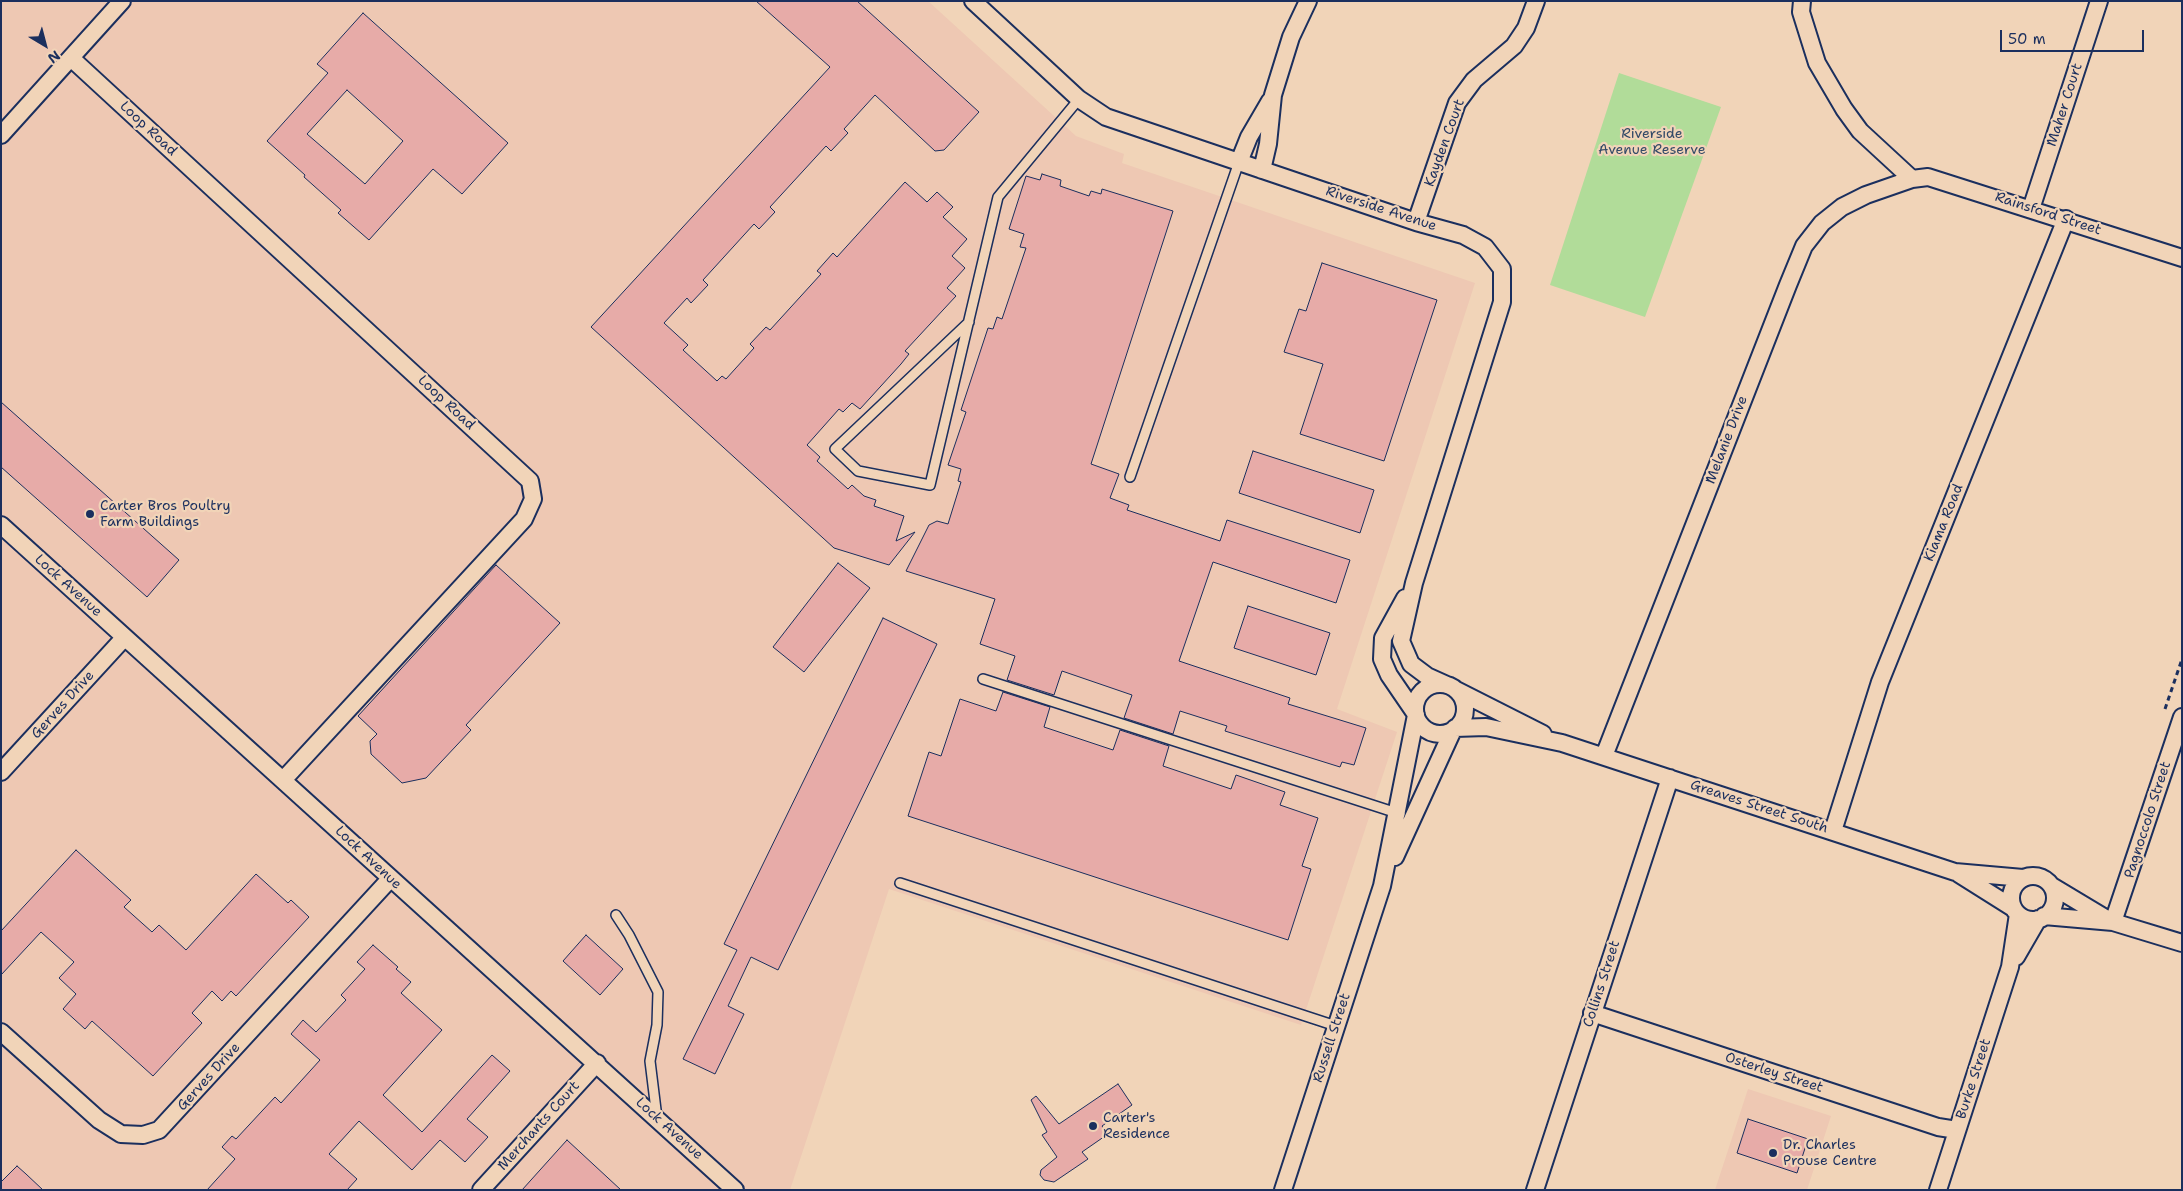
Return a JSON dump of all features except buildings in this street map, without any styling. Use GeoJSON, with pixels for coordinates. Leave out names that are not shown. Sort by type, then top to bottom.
{"type":"FeatureCollection","features":[{"type":"Feature","properties":{"kind":"street"},"geometry":{"type":"LineString","coordinates":[[1,134],[122,1]]}},
{"type":"Feature","properties":{"kind":"street","name":"Riverside Avenue"},"geometry":{"type":"LineString","coordinates":[[974,1],[1079,99],[1106,117],[1416,222],[1463,235],[1485,247],[1502,269],[1502,302],[1414,583],[1401,641],[1411,664],[1427,676],[1451,687]]}},
{"type":"Feature","properties":{"kind":"street"},"geometry":{"type":"LineString","coordinates":[[1239,162],[1249,137],[1273,95],[1292,37],[1308,1]]}},
{"type":"Feature","properties":{"kind":"street","name":"Kayden Court"},"geometry":{"type":"LineString","coordinates":[[1416,222],[1457,103],[1474,80],[1514,46],[1526,28],[1536,1]]}},
{"type":"Feature","properties":{"kind":"street"},"geometry":{"type":"LineString","coordinates":[[1802,1],[1801,12],[1817,63],[1844,109],[1860,131],[1912,179]]}},
{"type":"Feature","properties":{"kind":"street","name":"Maher Court"},"geometry":{"type":"LineString","coordinates":[[2031,208],[2099,1]]}},
{"type":"Feature","properties":{"kind":"street","name":"Loop Road"},"geometry":{"type":"LineString","coordinates":[[71,58],[530,481],[533,499],[524,518],[284,779]]}},
{"type":"Feature","properties":{"kind":"street"},"geometry":{"type":"LineString","coordinates":[[1262,170],[1268,144],[1273,95]]}},
{"type":"Feature","properties":{"kind":"street","name":"Rainsford Street"},"geometry":{"type":"LineString","coordinates":[[1912,179],[1928,177],[2031,208],[2182,258]]}},
{"type":"Feature","properties":{"kind":"street","name":"Melanie Drive"},"geometry":{"type":"LineString","coordinates":[[1604,756],[1804,246],[1822,222],[1842,207],[1866,195],[1912,179]]}},
{"type":"Feature","properties":{"kind":"street","name":"Kiama Road"},"geometry":{"type":"LineString","coordinates":[[1833,832],[1880,682],[2066,220]]}},
{"type":"Feature","properties":{"kind":"street","name":"Lock Avenue"},"geometry":{"type":"LineString","coordinates":[[1,525],[124,638],[284,779],[390,879],[735,1190]]}},
{"type":"Feature","properties":{"kind":"street","name":"Riverside Avenue"},"geometry":{"type":"LineString","coordinates":[[1414,583],[1383,638],[1382,659],[1389,675],[1415,714]]}},
{"type":"Feature","properties":{"kind":"street","name":"Gerves Drive"},"geometry":{"type":"LineString","coordinates":[[1,772],[124,638]]}},
{"type":"Feature","properties":{"kind":"street"},"geometry":{"type":"LineString","coordinates":[[1430,686],[1451,687],[1461,696],[1464,711],[1454,729],[1445,733],[1430,732],[1422,727],[1415,714],[1417,698],[1423,690],[1430,686]]}},
{"type":"Feature","properties":{"kind":"street","name":"Greaves Street South"},"geometry":{"type":"LineString","coordinates":[[1451,687],[1562,743]]}},
{"type":"Feature","properties":{"kind":"street","name":"Russell Street"},"geometry":{"type":"LineString","coordinates":[[1405,816],[1415,714]]}},
{"type":"Feature","properties":{"kind":"street","name":"Pagnoccolo Street"},"geometry":{"type":"LineString","coordinates":[[2113,922],[2182,718]]}},
{"type":"Feature","properties":{"kind":"street","name":"Greaves Street South"},"geometry":{"type":"LineString","coordinates":[[1454,729],[1486,727],[1562,743],[1955,872],[2023,878]]}},
{"type":"Feature","properties":{"kind":"street","name":"Russell Street"},"geometry":{"type":"LineString","coordinates":[[1284,1190],[1405,816],[1454,729]]}},
{"type":"Feature","properties":{"kind":"street","name":"Collins Street"},"geometry":{"type":"LineString","coordinates":[[1535,1190],[1670,778]]}},
{"type":"Feature","properties":{"kind":"street","name":"Greaves Street South"},"geometry":{"type":"LineString","coordinates":[[1955,872],[2016,911]]}},
{"type":"Feature","properties":{"kind":"street"},"geometry":{"type":"LineString","coordinates":[[2113,922],[2041,918],[2031,920],[2016,911],[2011,895],[2013,888],[2023,878],[2039,876],[2052,886],[2113,922],[2182,943]]}},
{"type":"Feature","properties":{"kind":"street","name":"Gerves Drive"},"geometry":{"type":"LineString","coordinates":[[1,1032],[100,1120],[121,1134],[143,1135],[159,1130],[390,879]]}},
{"type":"Feature","properties":{"kind":"street"},"geometry":{"type":"LineString","coordinates":[[2041,918],[2053,906],[2055,899],[2052,886]]}},
{"type":"Feature","properties":{"kind":"street","name":"Burke Street"},"geometry":{"type":"LineString","coordinates":[[1938,1190],[2010,968],[2016,911]]}},
{"type":"Feature","properties":{"kind":"street","name":"Burke Street"},"geometry":{"type":"LineString","coordinates":[[2010,968],[2041,918]]}},
{"type":"Feature","properties":{"kind":"street","name":"Osterley Street"},"geometry":{"type":"LineString","coordinates":[[1592,1012],[1928,1124],[1957,1130]]}},
{"type":"Feature","properties":{"kind":"street","name":"Merchants Court"},"geometry":{"type":"LineString","coordinates":[[480,1190],[596,1063]]}},
{"type":"Feature","properties":{"kind":"lane"},"geometry":{"type":"LineString","coordinates":[[969,322],[835,449],[858,471],[930,485],[969,322],[998,197],[1079,99]]}},
{"type":"Feature","properties":{"kind":"lane"},"geometry":{"type":"LineString","coordinates":[[1130,477],[1239,162]]}},
{"type":"Feature","properties":{"kind":"lane"},"geometry":{"type":"LineString","coordinates":[[983,679],[1405,816]]}},
{"type":"Feature","properties":{"kind":"lane"},"geometry":{"type":"LineString","coordinates":[[900,883],[1336,1026]]}},
{"type":"Feature","properties":{"kind":"lane"},"geometry":{"type":"LineString","coordinates":[[616,916],[629,935],[658,992],[657,1025],[650,1061],[657,1119]]}},
{"type":"Feature","properties":{"kind":"shaded area"},"geometry":{"type":"Polygon","coordinates":[[[1,1],[928,1],[1076,136],[1124,154],[1122,163],[1475,283],[1337,709],[1397,732],[1301,1025],[889,889],[790,1190],[1,1190],[1,1]]]}},
{"type":"Feature","properties":{"kind":"shaded area","name":"Dr. Charles Prouse Centre"},"geometry":{"type":"Polygon","coordinates":[[[1748,1089],[1831,1116],[1807,1190],[1715,1190],[1748,1089]]]}},
{"type":"Feature","properties":{"kind":"green space","name":"Riverside Avenue Reserve"},"geometry":{"type":"Polygon","coordinates":[[[1619,73],[1721,107],[1645,317],[1550,285],[1619,73]]]}},
{"type":"Feature","properties":{"kind":"place","name":"Carter Bros Poultry Farm Buildings"},"geometry":{"type":"Point","coordinates":[90,514]}},
{"type":"Feature","properties":{"kind":"place","name":"Carter's Residence"},"geometry":{"type":"Point","coordinates":[1093,1126]}},
{"type":"Feature","properties":{"kind":"place","name":"Dr. Charles Prouse Centre"},"geometry":{"type":"Point","coordinates":[1773,1153]}}]}
